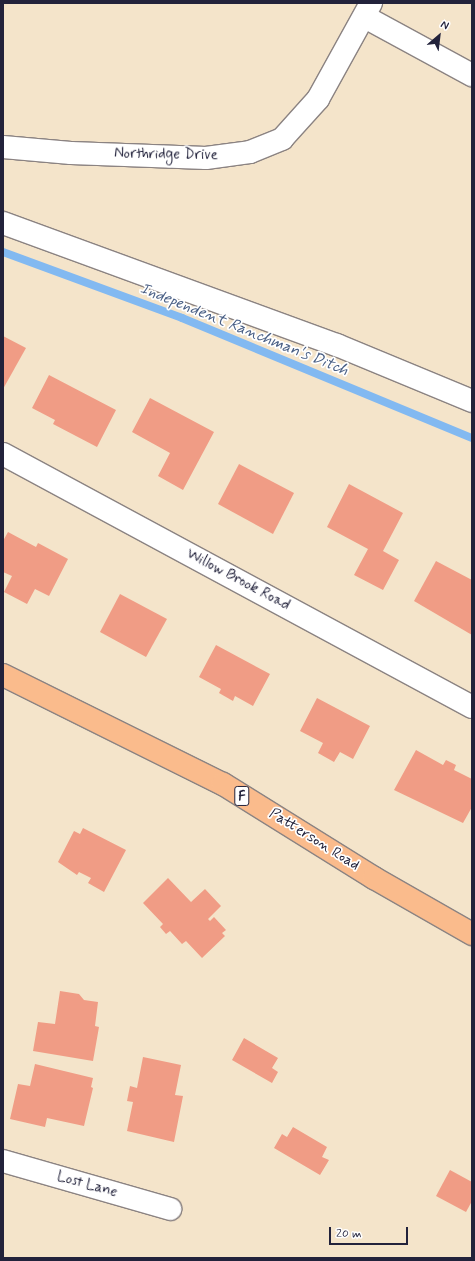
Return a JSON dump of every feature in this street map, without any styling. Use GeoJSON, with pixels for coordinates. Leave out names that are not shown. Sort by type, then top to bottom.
{"type":"FeatureCollection","features":[{"type":"Feature","properties":{"kind":"main road","name":"Patterson Road"},"geometry":{"type":"LineString","coordinates":[[3,675],[223,784],[374,878],[472,934]]}},
{"type":"Feature","properties":{"kind":"street"},"geometry":{"type":"LineString","coordinates":[[368,10],[472,75]]}},
{"type":"Feature","properties":{"kind":"street","name":"Northridge Drive"},"geometry":{"type":"LineString","coordinates":[[3,147],[71,153],[206,158],[250,152],[282,139],[318,99],[368,10]]}},
{"type":"Feature","properties":{"kind":"street"},"geometry":{"type":"LineString","coordinates":[[3,223],[337,345],[472,401]]}},
{"type":"Feature","properties":{"kind":"street","name":"Willow Brook Road"},"geometry":{"type":"LineString","coordinates":[[3,454],[472,707]]}},
{"type":"Feature","properties":{"kind":"street","name":"Lost Lane"},"geometry":{"type":"LineString","coordinates":[[3,1162],[170,1209]]}},
{"type":"Feature","properties":{"kind":"building"},"geometry":{"type":"Polygon","coordinates":[[[3,336],[26,348],[3,389],[3,336]]]}},
{"type":"Feature","properties":{"kind":"building"},"geometry":{"type":"Polygon","coordinates":[[[49,375],[116,410],[97,447],[53,424],[55,420],[32,408],[49,375]]]}},
{"type":"Feature","properties":{"kind":"building"},"geometry":{"type":"Polygon","coordinates":[[[150,398],[214,432],[183,490],[158,476],[170,453],[132,432],[150,398]]]}},
{"type":"Feature","properties":{"kind":"building"},"geometry":{"type":"Polygon","coordinates":[[[239,464],[294,493],[273,534],[218,504],[239,464]]]}},
{"type":"Feature","properties":{"kind":"building"},"geometry":{"type":"Polygon","coordinates":[[[349,484],[403,513],[383,551],[399,560],[383,590],[354,575],[368,549],[327,527],[349,484]]]}},
{"type":"Feature","properties":{"kind":"building"},"geometry":{"type":"Polygon","coordinates":[[[8,532],[36,547],[38,543],[68,559],[49,596],[35,589],[27,604],[4,592],[12,576],[3,572],[3,541],[8,532]]]}},
{"type":"Feature","properties":{"kind":"building"},"geometry":{"type":"Polygon","coordinates":[[[436,561],[472,580],[472,635],[414,601],[436,561]]]}},
{"type":"Feature","properties":{"kind":"building"},"geometry":{"type":"Polygon","coordinates":[[[120,594],[167,619],[146,657],[100,632],[120,594]]]}},
{"type":"Feature","properties":{"kind":"building"},"geometry":{"type":"Polygon","coordinates":[[[216,645],[270,674],[253,706],[235,696],[233,701],[219,693],[221,689],[199,677],[216,645]]]}},
{"type":"Feature","properties":{"kind":"building"},"geometry":{"type":"Polygon","coordinates":[[[317,698],[370,726],[353,759],[340,752],[334,762],[318,753],[323,743],[300,731],[317,698]]]}},
{"type":"Feature","properties":{"kind":"building"},"geometry":{"type":"Polygon","coordinates":[[[416,750],[443,765],[446,760],[456,765],[454,770],[472,779],[472,807],[463,823],[394,790],[416,750]]]}},
{"type":"Feature","properties":{"kind":"building"},"geometry":{"type":"Polygon","coordinates":[[[83,828],[126,850],[104,892],[88,883],[91,878],[79,872],[77,875],[58,862],[74,831],[80,834],[83,828]]]}},
{"type":"Feature","properties":{"kind":"building"},"geometry":{"type":"Polygon","coordinates":[[[168,878],[191,902],[205,889],[221,906],[208,919],[210,921],[214,917],[226,930],[222,933],[225,936],[202,958],[186,941],[182,944],[170,931],[166,934],[160,927],[163,924],[143,903],[168,878]]]}},
{"type":"Feature","properties":{"kind":"building"},"geometry":{"type":"Polygon","coordinates":[[[60,991],[79,994],[84,1000],[98,1002],[95,1026],[99,1027],[93,1061],[33,1051],[38,1022],[55,1024],[60,991]]]}},
{"type":"Feature","properties":{"kind":"building"},"geometry":{"type":"Polygon","coordinates":[[[244,1038],[278,1058],[272,1068],[278,1072],[272,1083],[232,1060],[244,1038]]]}},
{"type":"Feature","properties":{"kind":"building"},"geometry":{"type":"Polygon","coordinates":[[[143,1057],[181,1065],[175,1095],[183,1096],[174,1142],[127,1131],[133,1102],[127,1101],[130,1086],[137,1088],[143,1057]]]}},
{"type":"Feature","properties":{"kind":"building"},"geometry":{"type":"Polygon","coordinates":[[[35,1064],[93,1078],[91,1087],[93,1088],[84,1126],[47,1118],[45,1127],[10,1119],[18,1084],[30,1086],[35,1064]]]}},
{"type":"Feature","properties":{"kind":"building"},"geometry":{"type":"Polygon","coordinates":[[[293,1127],[327,1147],[322,1157],[329,1160],[320,1175],[274,1148],[282,1134],[287,1137],[293,1127]]]}},
{"type":"Feature","properties":{"kind":"building"},"geometry":{"type":"Polygon","coordinates":[[[450,1170],[472,1182],[472,1201],[466,1212],[436,1196],[450,1170]]]}},
{"type":"Feature","properties":{"kind":"waterway","name":"Independent Ranchman's Ditch"},"geometry":{"type":"LineString","coordinates":[[3,252],[182,318],[472,438]]}}]}
